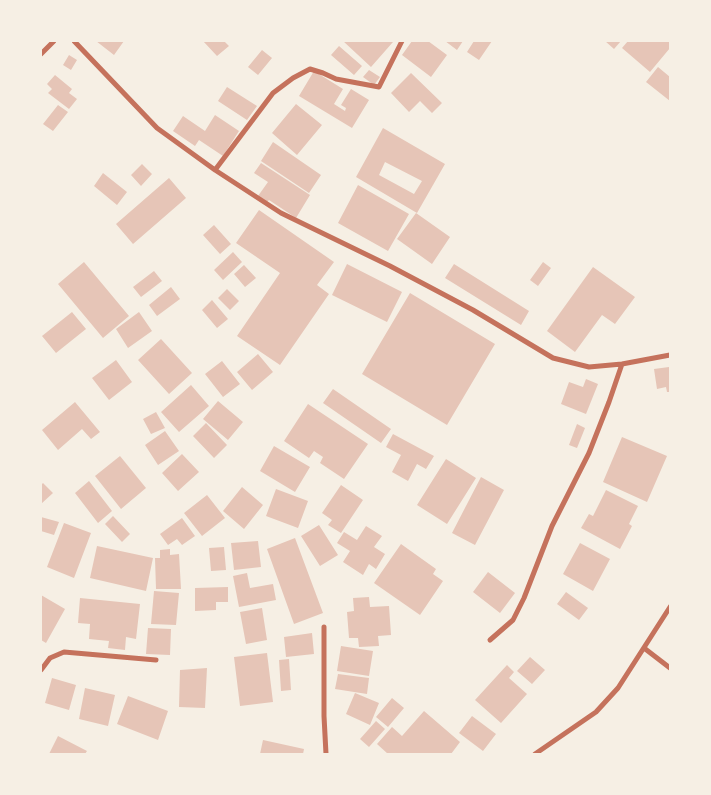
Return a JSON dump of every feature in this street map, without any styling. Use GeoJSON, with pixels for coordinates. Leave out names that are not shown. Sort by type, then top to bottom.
{"type":"FeatureCollection","features":[{"type":"Feature","properties":{"kind":"street"},"geometry":{"type":"LineString","coordinates":[[41,54],[54,41]]}},
{"type":"Feature","properties":{"kind":"street"},"geometry":{"type":"LineString","coordinates":[[74,41],[157,128],[215,170],[281,213],[399,270],[473,310],[553,358],[589,367],[622,364],[670,355]]}},
{"type":"Feature","properties":{"kind":"street"},"geometry":{"type":"LineString","coordinates":[[215,170],[273,93],[293,78],[310,69],[336,79],[379,87],[402,41]]}},
{"type":"Feature","properties":{"kind":"street"},"geometry":{"type":"LineString","coordinates":[[490,640],[513,620],[524,598],[552,526],[589,453],[622,364]]}},
{"type":"Feature","properties":{"kind":"street"},"geometry":{"type":"LineString","coordinates":[[535,754],[596,712],[618,688],[670,607]]}},
{"type":"Feature","properties":{"kind":"street"},"geometry":{"type":"LineString","coordinates":[[324,627],[326,754]]}},
{"type":"Feature","properties":{"kind":"street"},"geometry":{"type":"LineString","coordinates":[[644,648],[670,668]]}},
{"type":"Feature","properties":{"kind":"street"},"geometry":{"type":"LineString","coordinates":[[41,670],[50,658],[64,652],[156,660]]}},
{"type":"Feature","properties":{"kind":"building"},"geometry":{"type":"Polygon","coordinates":[[[96,41],[124,41],[114,55],[96,41]]]}},
{"type":"Feature","properties":{"kind":"building"},"geometry":{"type":"Polygon","coordinates":[[[203,41],[224,41],[229,46],[217,56],[203,41]]]}},
{"type":"Feature","properties":{"kind":"building"},"geometry":{"type":"Polygon","coordinates":[[[343,41],[391,41],[393,42],[371,67],[343,41]]]}},
{"type":"Feature","properties":{"kind":"building"},"geometry":{"type":"Polygon","coordinates":[[[412,41],[428,41],[447,55],[431,77],[402,55],[412,41]]]}},
{"type":"Feature","properties":{"kind":"building"},"geometry":{"type":"Polygon","coordinates":[[[445,41],[463,41],[457,50],[445,41]]]}},
{"type":"Feature","properties":{"kind":"building"},"geometry":{"type":"Polygon","coordinates":[[[474,41],[492,41],[479,60],[467,52],[474,41]]]}},
{"type":"Feature","properties":{"kind":"building"},"geometry":{"type":"Polygon","coordinates":[[[605,41],[621,41],[614,49],[605,41]]]}},
{"type":"Feature","properties":{"kind":"building"},"geometry":{"type":"Polygon","coordinates":[[[628,41],[670,41],[670,48],[650,72],[622,48],[628,41]]]}},
{"type":"Feature","properties":{"kind":"building"},"geometry":{"type":"Polygon","coordinates":[[[339,46],[362,66],[354,75],[331,55],[339,46]]]}},
{"type":"Feature","properties":{"kind":"building"},"geometry":{"type":"Polygon","coordinates":[[[262,50],[272,58],[258,75],[248,67],[262,50]]]}},
{"type":"Feature","properties":{"kind":"building"},"geometry":{"type":"Polygon","coordinates":[[[69,55],[77,60],[71,70],[63,65],[69,55]]]}},
{"type":"Feature","properties":{"kind":"building"},"geometry":{"type":"Polygon","coordinates":[[[658,67],[670,77],[670,101],[646,82],[658,67]]]}},
{"type":"Feature","properties":{"kind":"building"},"geometry":{"type":"Polygon","coordinates":[[[369,70],[380,77],[374,85],[363,77],[369,70]]]}},
{"type":"Feature","properties":{"kind":"building"},"geometry":{"type":"Polygon","coordinates":[[[314,71],[343,89],[334,104],[345,111],[346,108],[341,105],[351,89],[369,100],[352,128],[299,96],[314,71]]]}},
{"type":"Feature","properties":{"kind":"building"},"geometry":{"type":"Polygon","coordinates":[[[411,73],[442,103],[432,113],[420,101],[409,112],[391,93],[411,73]]]}},
{"type":"Feature","properties":{"kind":"building"},"geometry":{"type":"Polygon","coordinates":[[[55,75],[72,89],[69,93],[77,99],[69,109],[48,93],[52,89],[47,84],[55,75]]]}},
{"type":"Feature","properties":{"kind":"building"},"geometry":{"type":"Polygon","coordinates":[[[227,87],[257,106],[247,120],[218,101],[227,87]]]}},
{"type":"Feature","properties":{"kind":"building"},"geometry":{"type":"Polygon","coordinates":[[[296,104],[322,125],[297,155],[272,133],[296,104]]]}},
{"type":"Feature","properties":{"kind":"building"},"geometry":{"type":"Polygon","coordinates":[[[58,105],[68,112],[53,131],[43,124],[58,105]]]}},
{"type":"Feature","properties":{"kind":"building"},"geometry":{"type":"Polygon","coordinates":[[[215,115],[239,131],[223,156],[199,140],[195,146],[173,131],[183,116],[205,131],[215,115]]]}},
{"type":"Feature","properties":{"kind":"building"},"geometry":{"type":"Polygon","coordinates":[[[383,128],[445,164],[417,213],[356,177],[383,128]],[[385,162],[379,175],[414,194],[422,181],[385,162]]]}},
{"type":"Feature","properties":{"kind":"building"},"geometry":{"type":"Polygon","coordinates":[[[273,142],[321,175],[309,193],[261,161],[273,142]]]}},
{"type":"Feature","properties":{"kind":"building"},"geometry":{"type":"Polygon","coordinates":[[[261,163],[310,195],[296,218],[269,200],[267,202],[258,196],[268,182],[254,173],[261,163]]]}},
{"type":"Feature","properties":{"kind":"building"},"geometry":{"type":"Polygon","coordinates":[[[142,164],[152,174],[141,186],[131,175],[142,164]]]}},
{"type":"Feature","properties":{"kind":"building"},"geometry":{"type":"Polygon","coordinates":[[[103,173],[127,192],[117,205],[94,186],[103,173]]]}},
{"type":"Feature","properties":{"kind":"building"},"geometry":{"type":"Polygon","coordinates":[[[169,178],[186,198],[133,244],[116,224],[169,178]]]}},
{"type":"Feature","properties":{"kind":"building"},"geometry":{"type":"Polygon","coordinates":[[[358,185],[409,214],[388,251],[338,223],[358,185]]]}},
{"type":"Feature","properties":{"kind":"building"},"geometry":{"type":"Polygon","coordinates":[[[259,210],[334,262],[317,285],[329,294],[280,365],[237,336],[280,273],[236,243],[259,210]]]}},
{"type":"Feature","properties":{"kind":"building"},"geometry":{"type":"Polygon","coordinates":[[[416,213],[450,237],[432,264],[397,239],[416,213]]]}},
{"type":"Feature","properties":{"kind":"building"},"geometry":{"type":"Polygon","coordinates":[[[214,225],[231,244],[220,254],[203,235],[214,225]]]}},
{"type":"Feature","properties":{"kind":"building"},"geometry":{"type":"Polygon","coordinates":[[[233,252],[242,262],[223,280],[214,270],[233,252]]]}},
{"type":"Feature","properties":{"kind":"building"},"geometry":{"type":"Polygon","coordinates":[[[84,262],[129,316],[103,338],[58,284],[84,262]]]}},
{"type":"Feature","properties":{"kind":"building"},"geometry":{"type":"Polygon","coordinates":[[[543,262],[551,268],[538,286],[530,280],[543,262]]]}},
{"type":"Feature","properties":{"kind":"building"},"geometry":{"type":"Polygon","coordinates":[[[347,264],[402,292],[387,322],[332,295],[347,264]]]}},
{"type":"Feature","properties":{"kind":"building"},"geometry":{"type":"Polygon","coordinates":[[[454,264],[529,311],[521,325],[445,278],[454,264]]]}},
{"type":"Feature","properties":{"kind":"building"},"geometry":{"type":"Polygon","coordinates":[[[244,265],[256,278],[245,287],[234,274],[244,265]]]}},
{"type":"Feature","properties":{"kind":"building"},"geometry":{"type":"Polygon","coordinates":[[[593,267],[635,297],[615,324],[602,315],[575,352],[547,331],[593,267]]]}},
{"type":"Feature","properties":{"kind":"building"},"geometry":{"type":"Polygon","coordinates":[[[154,271],[162,281],[141,297],[133,287],[154,271]]]}},
{"type":"Feature","properties":{"kind":"building"},"geometry":{"type":"Polygon","coordinates":[[[171,287],[180,299],[157,316],[149,305],[171,287]]]}},
{"type":"Feature","properties":{"kind":"building"},"geometry":{"type":"Polygon","coordinates":[[[227,289],[239,301],[230,310],[218,298],[227,289]]]}},
{"type":"Feature","properties":{"kind":"building"},"geometry":{"type":"Polygon","coordinates":[[[410,293],[495,344],[447,425],[362,374],[410,293]]]}},
{"type":"Feature","properties":{"kind":"building"},"geometry":{"type":"Polygon","coordinates":[[[212,300],[228,319],[217,328],[202,310],[212,300]]]}},
{"type":"Feature","properties":{"kind":"building"},"geometry":{"type":"Polygon","coordinates":[[[72,312],[86,329],[56,353],[42,336],[72,312]]]}},
{"type":"Feature","properties":{"kind":"building"},"geometry":{"type":"Polygon","coordinates":[[[139,312],[152,331],[128,348],[116,329],[139,312]]]}},
{"type":"Feature","properties":{"kind":"building"},"geometry":{"type":"Polygon","coordinates":[[[161,339],[192,373],[169,394],[138,360],[161,339]]]}},
{"type":"Feature","properties":{"kind":"building"},"geometry":{"type":"Polygon","coordinates":[[[258,354],[273,372],[252,390],[237,372],[258,354]]]}},
{"type":"Feature","properties":{"kind":"building"},"geometry":{"type":"Polygon","coordinates":[[[116,360],[132,382],[109,400],[92,378],[116,360]]]}},
{"type":"Feature","properties":{"kind":"building"},"geometry":{"type":"Polygon","coordinates":[[[222,361],[240,384],[223,397],[205,374],[222,361]]]}},
{"type":"Feature","properties":{"kind":"building"},"geometry":{"type":"Polygon","coordinates":[[[669,367],[670,392],[667,392],[666,387],[657,389],[654,369],[669,367]]]}},
{"type":"Feature","properties":{"kind":"building"},"geometry":{"type":"Polygon","coordinates":[[[586,379],[598,384],[586,414],[561,404],[569,382],[583,387],[586,379]]]}},
{"type":"Feature","properties":{"kind":"building"},"geometry":{"type":"Polygon","coordinates":[[[191,385],[209,406],[179,432],[161,412],[191,385]]]}},
{"type":"Feature","properties":{"kind":"building"},"geometry":{"type":"Polygon","coordinates":[[[333,389],[391,429],[381,443],[323,403],[333,389]]]}},
{"type":"Feature","properties":{"kind":"building"},"geometry":{"type":"Polygon","coordinates":[[[218,401],[243,422],[228,440],[203,419],[218,401]]]}},
{"type":"Feature","properties":{"kind":"building"},"geometry":{"type":"Polygon","coordinates":[[[75,402],[100,432],[91,439],[82,429],[58,450],[42,430],[75,402]]]}},
{"type":"Feature","properties":{"kind":"building"},"geometry":{"type":"Polygon","coordinates":[[[308,404],[368,444],[344,479],[320,463],[323,457],[314,451],[309,458],[284,441],[308,404]]]}},
{"type":"Feature","properties":{"kind":"building"},"geometry":{"type":"Polygon","coordinates":[[[156,412],[165,428],[151,434],[143,419],[156,412]]]}},
{"type":"Feature","properties":{"kind":"building"},"geometry":{"type":"Polygon","coordinates":[[[206,423],[227,445],[214,458],[193,436],[206,423]]]}},
{"type":"Feature","properties":{"kind":"building"},"geometry":{"type":"Polygon","coordinates":[[[577,424],[585,428],[577,448],[569,445],[577,424]]]}},
{"type":"Feature","properties":{"kind":"building"},"geometry":{"type":"Polygon","coordinates":[[[165,431],[179,451],[158,465],[145,445],[165,431]]]}},
{"type":"Feature","properties":{"kind":"building"},"geometry":{"type":"Polygon","coordinates":[[[393,434],[434,456],[426,469],[417,464],[408,481],[392,472],[401,455],[386,447],[393,434]]]}},
{"type":"Feature","properties":{"kind":"building"},"geometry":{"type":"Polygon","coordinates":[[[622,437],[667,456],[647,502],[603,482],[622,437]]]}},
{"type":"Feature","properties":{"kind":"building"},"geometry":{"type":"Polygon","coordinates":[[[274,446],[310,467],[295,492],[260,471],[274,446]]]}},
{"type":"Feature","properties":{"kind":"building"},"geometry":{"type":"Polygon","coordinates":[[[182,454],[199,472],[178,491],[162,473],[182,454]]]}},
{"type":"Feature","properties":{"kind":"building"},"geometry":{"type":"Polygon","coordinates":[[[120,456],[146,488],[121,509],[95,476],[120,456]]]}},
{"type":"Feature","properties":{"kind":"building"},"geometry":{"type":"Polygon","coordinates":[[[446,459],[476,478],[447,524],[417,505],[446,459]]]}},
{"type":"Feature","properties":{"kind":"building"},"geometry":{"type":"Polygon","coordinates":[[[481,477],[504,490],[475,545],[452,533],[481,477]]]}},
{"type":"Feature","properties":{"kind":"building"},"geometry":{"type":"Polygon","coordinates":[[[89,481],[112,511],[98,523],[75,493],[89,481]]]}},
{"type":"Feature","properties":{"kind":"building"},"geometry":{"type":"Polygon","coordinates":[[[43,483],[53,493],[41,504],[41,485],[43,483]]]}},
{"type":"Feature","properties":{"kind":"building"},"geometry":{"type":"Polygon","coordinates":[[[341,485],[363,500],[341,533],[328,525],[332,520],[322,513],[341,485]]]}},
{"type":"Feature","properties":{"kind":"building"},"geometry":{"type":"Polygon","coordinates":[[[242,487],[263,505],[244,529],[223,511],[242,487]]]}},
{"type":"Feature","properties":{"kind":"building"},"geometry":{"type":"Polygon","coordinates":[[[276,489],[308,501],[298,528],[266,516],[276,489]]]}},
{"type":"Feature","properties":{"kind":"building"},"geometry":{"type":"Polygon","coordinates":[[[606,490],[638,506],[629,524],[632,526],[620,549],[581,528],[589,514],[593,516],[606,490]]]}},
{"type":"Feature","properties":{"kind":"building"},"geometry":{"type":"Polygon","coordinates":[[[207,495],[225,518],[202,536],[184,513],[207,495]]]}},
{"type":"Feature","properties":{"kind":"building"},"geometry":{"type":"Polygon","coordinates":[[[113,516],[130,534],[122,542],[105,524],[113,516]]]}},
{"type":"Feature","properties":{"kind":"building"},"geometry":{"type":"Polygon","coordinates":[[[41,517],[59,522],[54,535],[41,531],[41,517]]]}},
{"type":"Feature","properties":{"kind":"building"},"geometry":{"type":"Polygon","coordinates":[[[182,518],[195,536],[182,545],[177,539],[168,545],[160,534],[182,518]]]}},
{"type":"Feature","properties":{"kind":"building"},"geometry":{"type":"Polygon","coordinates":[[[64,523],[91,533],[74,578],[47,567],[64,523]]]}},
{"type":"Feature","properties":{"kind":"building"},"geometry":{"type":"Polygon","coordinates":[[[319,525],[338,555],[320,566],[301,536],[319,525]]]}},
{"type":"Feature","properties":{"kind":"building"},"geometry":{"type":"Polygon","coordinates":[[[366,526],[382,536],[374,547],[385,554],[376,569],[369,564],[363,575],[343,562],[350,551],[337,543],[344,532],[357,540],[366,526]]]}},
{"type":"Feature","properties":{"kind":"building"},"geometry":{"type":"Polygon","coordinates":[[[295,538],[323,613],[294,624],[267,549],[295,538]]]}},
{"type":"Feature","properties":{"kind":"building"},"geometry":{"type":"Polygon","coordinates":[[[258,541],[261,567],[234,570],[231,543],[258,541]]]}},
{"type":"Feature","properties":{"kind":"building"},"geometry":{"type":"Polygon","coordinates":[[[580,543],[610,559],[593,591],[563,574],[580,543]]]}},
{"type":"Feature","properties":{"kind":"building"},"geometry":{"type":"Polygon","coordinates":[[[401,544],[436,569],[433,574],[443,581],[420,615],[374,583],[401,544]]]}},
{"type":"Feature","properties":{"kind":"building"},"geometry":{"type":"Polygon","coordinates":[[[97,546],[153,558],[146,591],[90,578],[97,546]]]}},
{"type":"Feature","properties":{"kind":"building"},"geometry":{"type":"Polygon","coordinates":[[[224,547],[226,570],[211,571],[209,548],[224,547]]]}},
{"type":"Feature","properties":{"kind":"building"},"geometry":{"type":"Polygon","coordinates":[[[170,549],[170,555],[179,554],[181,589],[156,589],[155,558],[160,558],[160,550],[170,549]]]}},
{"type":"Feature","properties":{"kind":"building"},"geometry":{"type":"Polygon","coordinates":[[[488,572],[515,593],[500,613],[473,592],[488,572]]]}},
{"type":"Feature","properties":{"kind":"building"},"geometry":{"type":"Polygon","coordinates":[[[247,573],[250,588],[273,584],[276,600],[239,607],[233,576],[247,573]]]}},
{"type":"Feature","properties":{"kind":"building"},"geometry":{"type":"Polygon","coordinates":[[[228,587],[228,602],[216,602],[216,610],[195,611],[195,588],[228,587]]]}},
{"type":"Feature","properties":{"kind":"building"},"geometry":{"type":"Polygon","coordinates":[[[154,591],[179,593],[176,625],[151,624],[154,591]]]}},
{"type":"Feature","properties":{"kind":"building"},"geometry":{"type":"Polygon","coordinates":[[[566,592],[588,608],[579,620],[557,604],[566,592]]]}},
{"type":"Feature","properties":{"kind":"building"},"geometry":{"type":"Polygon","coordinates":[[[41,595],[65,609],[46,643],[41,640],[41,595]]]}},
{"type":"Feature","properties":{"kind":"building"},"geometry":{"type":"Polygon","coordinates":[[[369,597],[370,607],[389,606],[391,635],[378,636],[379,646],[359,647],[358,638],[349,638],[347,612],[354,611],[353,598],[369,597]]]}},
{"type":"Feature","properties":{"kind":"building"},"geometry":{"type":"Polygon","coordinates":[[[80,598],[140,604],[136,639],[126,637],[125,650],[108,648],[109,641],[89,639],[90,624],[78,623],[80,598]]]}},
{"type":"Feature","properties":{"kind":"building"},"geometry":{"type":"Polygon","coordinates":[[[262,608],[267,640],[246,644],[240,612],[262,608]]]}},
{"type":"Feature","properties":{"kind":"building"},"geometry":{"type":"Polygon","coordinates":[[[148,628],[171,629],[170,655],[146,654],[148,628]]]}},
{"type":"Feature","properties":{"kind":"building"},"geometry":{"type":"Polygon","coordinates":[[[312,633],[314,654],[286,657],[284,637],[312,633]]]}},
{"type":"Feature","properties":{"kind":"building"},"geometry":{"type":"Polygon","coordinates":[[[341,646],[373,651],[369,676],[337,671],[341,646]]]}},
{"type":"Feature","properties":{"kind":"building"},"geometry":{"type":"Polygon","coordinates":[[[267,653],[273,702],[240,706],[234,657],[267,653]]]}},
{"type":"Feature","properties":{"kind":"building"},"geometry":{"type":"Polygon","coordinates":[[[530,657],[545,670],[532,684],[517,671],[530,657]]]}},
{"type":"Feature","properties":{"kind":"building"},"geometry":{"type":"Polygon","coordinates":[[[289,659],[291,690],[281,691],[279,660],[289,659]]]}},
{"type":"Feature","properties":{"kind":"building"},"geometry":{"type":"Polygon","coordinates":[[[507,665],[514,672],[509,678],[527,694],[501,723],[475,700],[507,665]]]}},
{"type":"Feature","properties":{"kind":"building"},"geometry":{"type":"Polygon","coordinates":[[[207,668],[205,708],[179,707],[180,670],[207,668]]]}},
{"type":"Feature","properties":{"kind":"building"},"geometry":{"type":"Polygon","coordinates":[[[338,674],[369,678],[367,694],[335,689],[338,674]]]}},
{"type":"Feature","properties":{"kind":"building"},"geometry":{"type":"Polygon","coordinates":[[[52,678],[76,685],[69,710],[45,703],[52,678]]]}},
{"type":"Feature","properties":{"kind":"building"},"geometry":{"type":"Polygon","coordinates":[[[85,688],[115,695],[108,726],[79,719],[85,688]]]}},
{"type":"Feature","properties":{"kind":"building"},"geometry":{"type":"Polygon","coordinates":[[[355,693],[379,703],[370,725],[346,714],[355,693]]]}},
{"type":"Feature","properties":{"kind":"building"},"geometry":{"type":"Polygon","coordinates":[[[128,696],[168,711],[158,740],[117,724],[128,696]]]}},
{"type":"Feature","properties":{"kind":"building"},"geometry":{"type":"Polygon","coordinates":[[[392,698],[404,708],[388,727],[376,717],[392,698]]]}},
{"type":"Feature","properties":{"kind":"building"},"geometry":{"type":"Polygon","coordinates":[[[424,711],[460,742],[451,754],[388,754],[377,744],[392,727],[402,736],[424,711]]]}},
{"type":"Feature","properties":{"kind":"building"},"geometry":{"type":"Polygon","coordinates":[[[472,716],[496,734],[483,751],[459,733],[472,716]]]}},
{"type":"Feature","properties":{"kind":"building"},"geometry":{"type":"Polygon","coordinates":[[[376,721],[385,729],[369,747],[360,739],[376,721]]]}},
{"type":"Feature","properties":{"kind":"building"},"geometry":{"type":"Polygon","coordinates":[[[58,736],[87,751],[85,754],[49,754],[58,736]]]}},
{"type":"Feature","properties":{"kind":"building"},"geometry":{"type":"Polygon","coordinates":[[[263,740],[304,749],[303,754],[260,754],[263,740]]]}}]}
